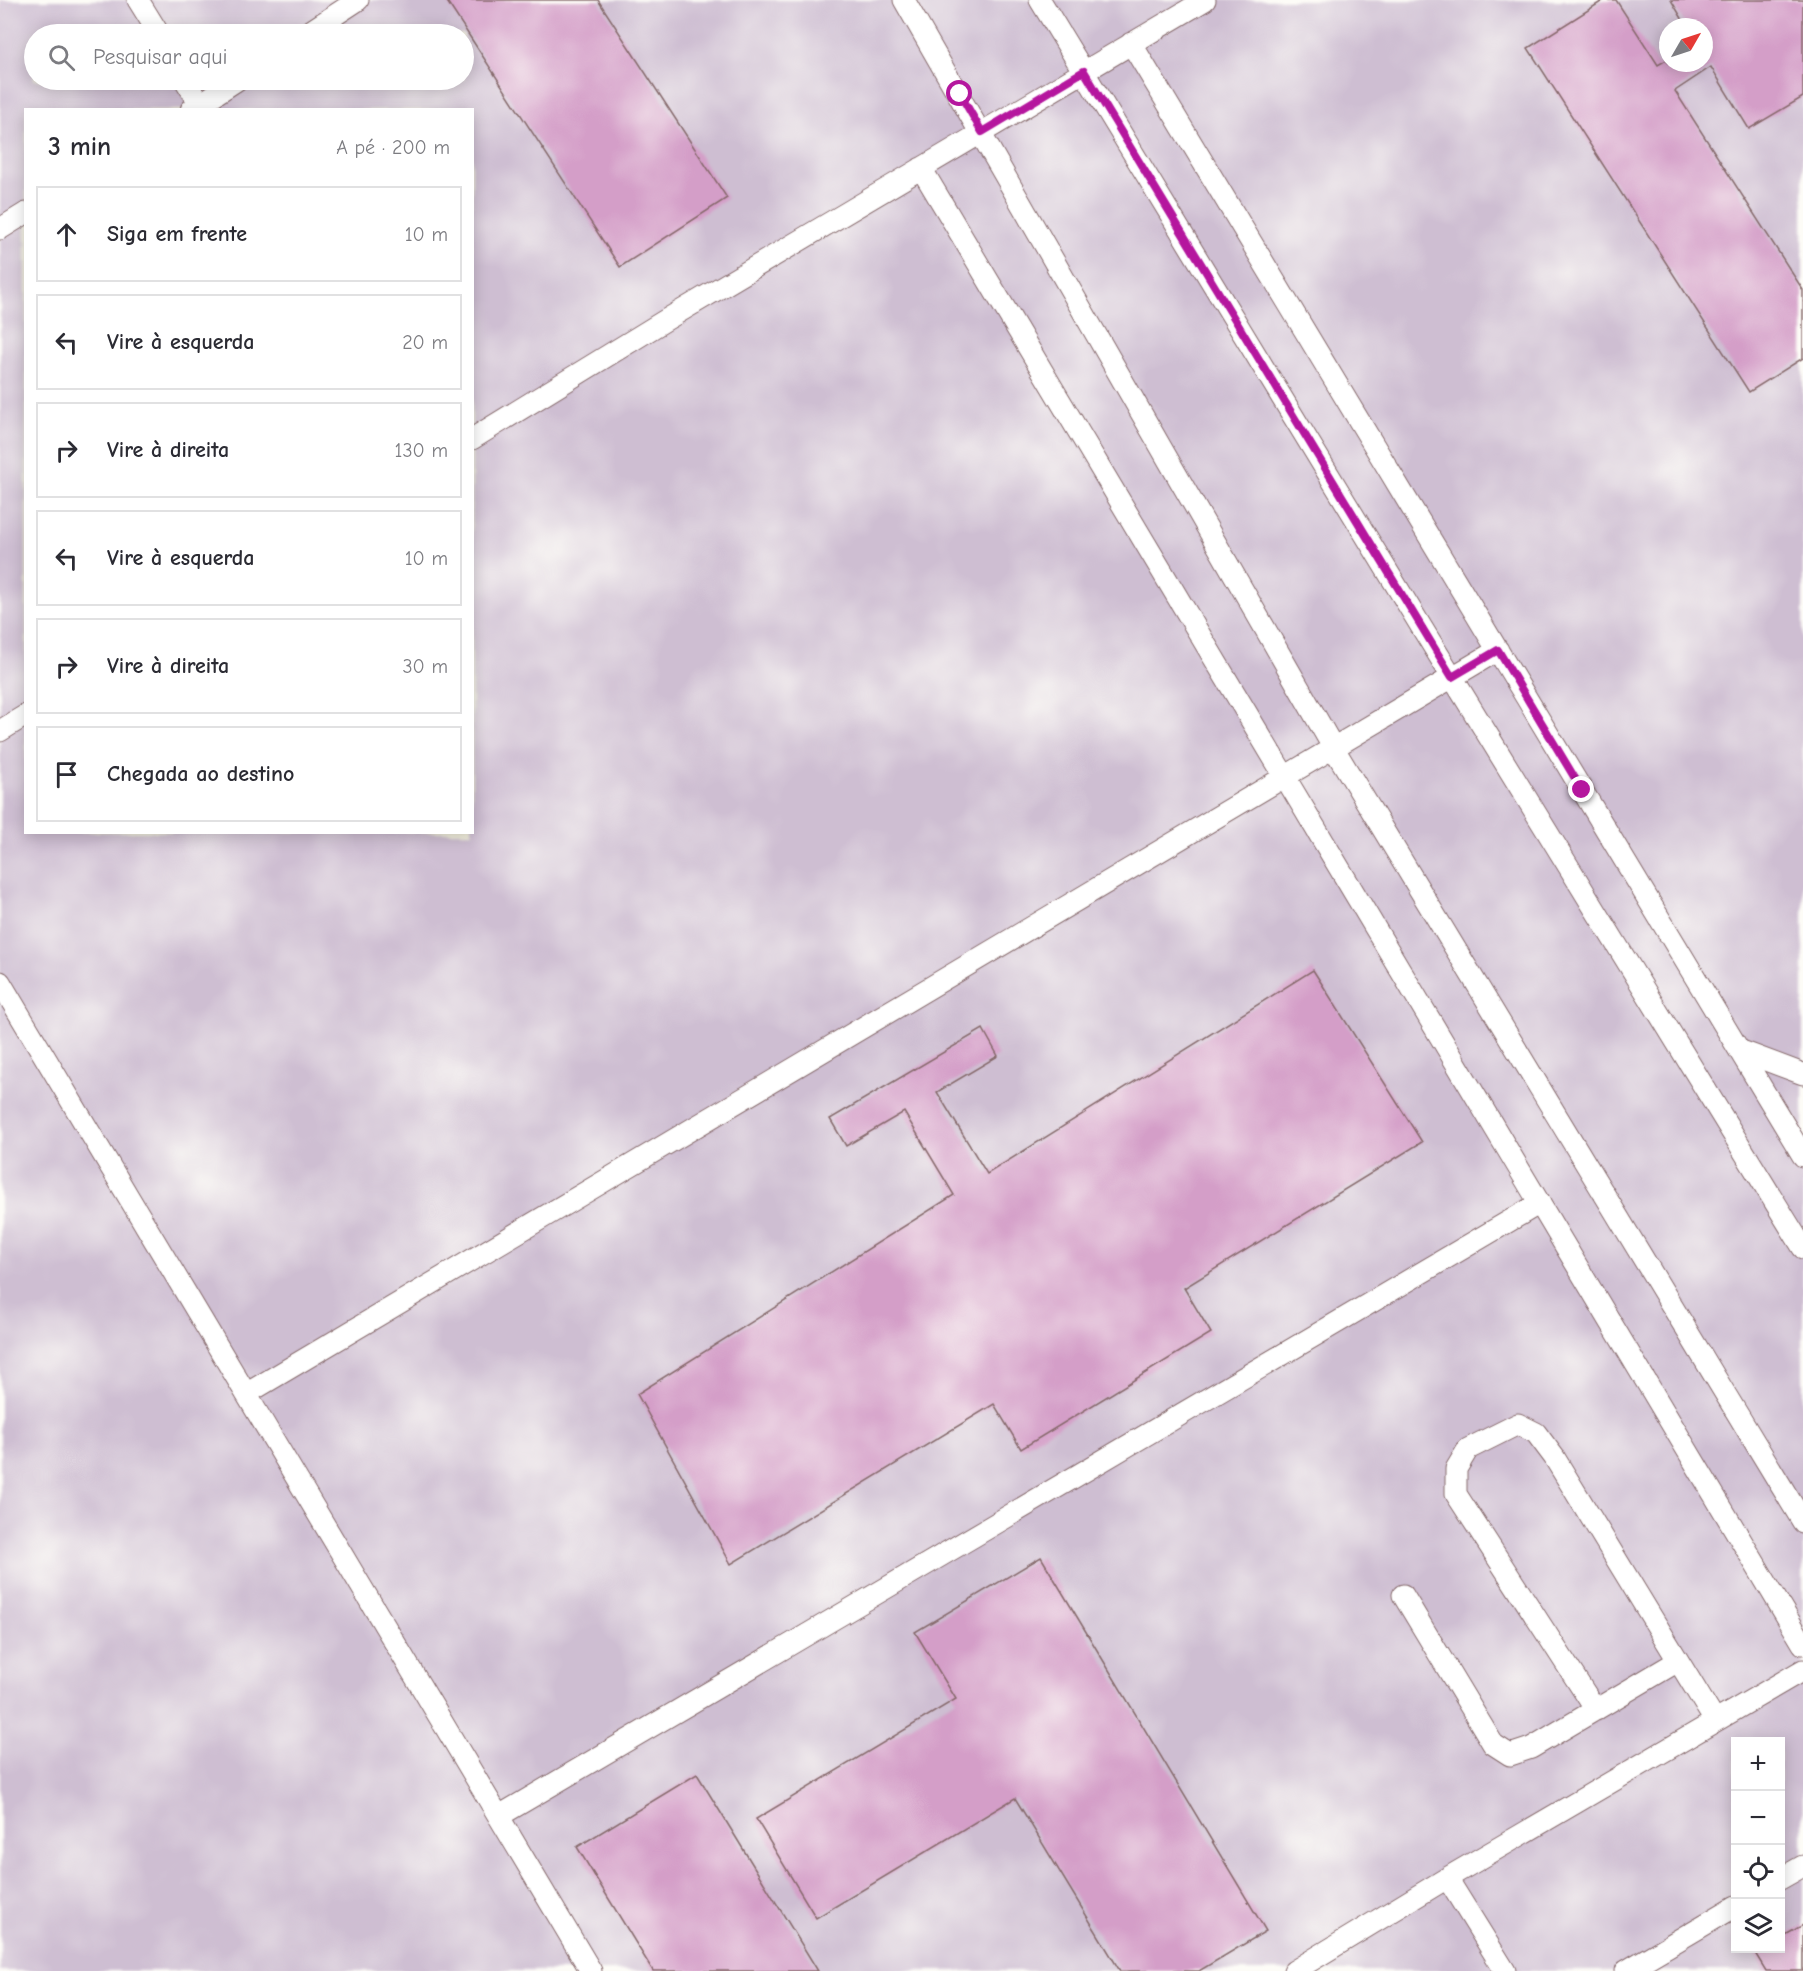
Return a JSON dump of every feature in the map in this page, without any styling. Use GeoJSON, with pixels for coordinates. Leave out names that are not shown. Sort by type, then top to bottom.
{"type":"FeatureCollection","features":[{"type":"Feature","properties":{"kind":"lane"},"geometry":{"type":"LineString","coordinates":[[138,0],[153,24]]}},
{"type":"Feature","properties":{"kind":"lane"},"geometry":{"type":"LineString","coordinates":[[321,24],[358,0]]}},
{"type":"Feature","properties":{"kind":"lane"},"geometry":{"type":"LineString","coordinates":[[904,0],[982,132],[1333,747],[1803,1522]]}},
{"type":"Feature","properties":{"kind":"lane"},"geometry":{"type":"LineString","coordinates":[[1040,0],[1803,1248]]}},
{"type":"Feature","properties":{"kind":"lane"},"geometry":{"type":"LineString","coordinates":[[474,438],[654,327],[1206,0]]}},
{"type":"Feature","properties":{"kind":"lane"},"geometry":{"type":"LineString","coordinates":[[1131,43],[1803,1156]]}},
{"type":"Feature","properties":{"kind":"lane"},"geometry":{"type":"LineString","coordinates":[[189,90],[196,107],[222,90]]}},
{"type":"Feature","properties":{"kind":"lane"},"geometry":{"type":"LineString","coordinates":[[921,168],[1803,1644]]}},
{"type":"Feature","properties":{"kind":"lane"},"geometry":{"type":"LineString","coordinates":[[0,229],[24,214]]}},
{"type":"Feature","properties":{"kind":"lane"},"geometry":{"type":"LineString","coordinates":[[246,1394],[1498,650]]}},
{"type":"Feature","properties":{"kind":"lane"},"geometry":{"type":"LineString","coordinates":[[0,731],[24,716]]}},
{"type":"Feature","properties":{"kind":"lane"},"geometry":{"type":"LineString","coordinates":[[0,982],[591,1971]]}},
{"type":"Feature","properties":{"kind":"lane"},"geometry":{"type":"LineString","coordinates":[[1739,1050],[1803,1074]]}},
{"type":"Feature","properties":{"kind":"lane"},"geometry":{"type":"LineString","coordinates":[[499,1816],[1540,1203]]}},
{"type":"Feature","properties":{"kind":"lane"},"geometry":{"type":"LineString","coordinates":[[1596,1710],[1456,1494],[1456,1468],[1468,1449],[1518,1424],[1536,1433],[1554,1457],[1715,1721]]}},
{"type":"Feature","properties":{"kind":"lane"},"geometry":{"type":"LineString","coordinates":[[1403,1595],[1493,1744],[1510,1755],[1531,1748],[1678,1661]]}},
{"type":"Feature","properties":{"kind":"lane"},"geometry":{"type":"LineString","coordinates":[[1294,1971],[1447,1878],[1803,1670]]}},
{"type":"Feature","properties":{"kind":"lane"},"geometry":{"type":"LineString","coordinates":[[1785,1876],[1803,1866]]}},
{"type":"Feature","properties":{"kind":"lane"},"geometry":{"type":"LineString","coordinates":[[1447,1878],[1504,1971]]}},
{"type":"Feature","properties":{"kind":"lane"},"geometry":{"type":"LineString","coordinates":[[1626,1971],[1731,1909]]}},
{"type":"Feature","properties":{"kind":"shaded area"},"geometry":{"type":"Polygon","coordinates":[[[0,0],[1803,0],[1803,1971],[0,1971],[0,0]]]}},
{"type":"Feature","properties":{"kind":"building"},"geometry":{"type":"Polygon","coordinates":[[[446,0],[598,0],[727,198],[620,267],[474,43],[474,24],[462,24],[446,0]]]}},
{"type":"Feature","properties":{"kind":"building"},"geometry":{"type":"Polygon","coordinates":[[[1604,0],[1616,0],[1659,64],[1659,72],[1704,72],[1675,91],[1803,290],[1803,358],[1749,392],[1528,48],[1604,0]]]}},
{"type":"Feature","properties":{"kind":"building"},"geometry":{"type":"Polygon","coordinates":[[[1671,0],[1803,0],[1803,97],[1749,129],[1713,70],[1713,18],[1682,18],[1671,0]]]}},
{"type":"Feature","properties":{"kind":"building"},"geometry":{"type":"Polygon","coordinates":[[[1313,970],[1422,1142],[1184,1288],[1211,1333],[1021,1449],[994,1404],[731,1564],[637,1394],[954,1195],[904,1112],[846,1146],[830,1119],[983,1029],[998,1056],[937,1092],[987,1174],[1313,970]]]}},
{"type":"Feature","properties":{"kind":"building"},"geometry":{"type":"Polygon","coordinates":[[[1041,1557],[1266,1931],[1199,1971],[1120,1971],[1015,1798],[816,1918],[756,1819],[956,1699],[915,1632],[1041,1557]]]}},
{"type":"Feature","properties":{"kind":"building"},"geometry":{"type":"Polygon","coordinates":[[[697,1774],[818,1971],[653,1971],[577,1847],[697,1774]]]}},
{"type":"Feature","properties":{"kind":"building"},"geometry":{"type":"Polygon","coordinates":[[[1803,1925],[1803,1971],[1766,1971],[1755,1953],[1785,1953],[1785,1935],[1803,1925]]]}},
{"type":"Feature","properties":{"kind":"route"},"geometry":{"type":"LineString","coordinates":[[960,94],[982,132],[1084,71],[1452,677],[1498,650],[1582,790]]}}]}
